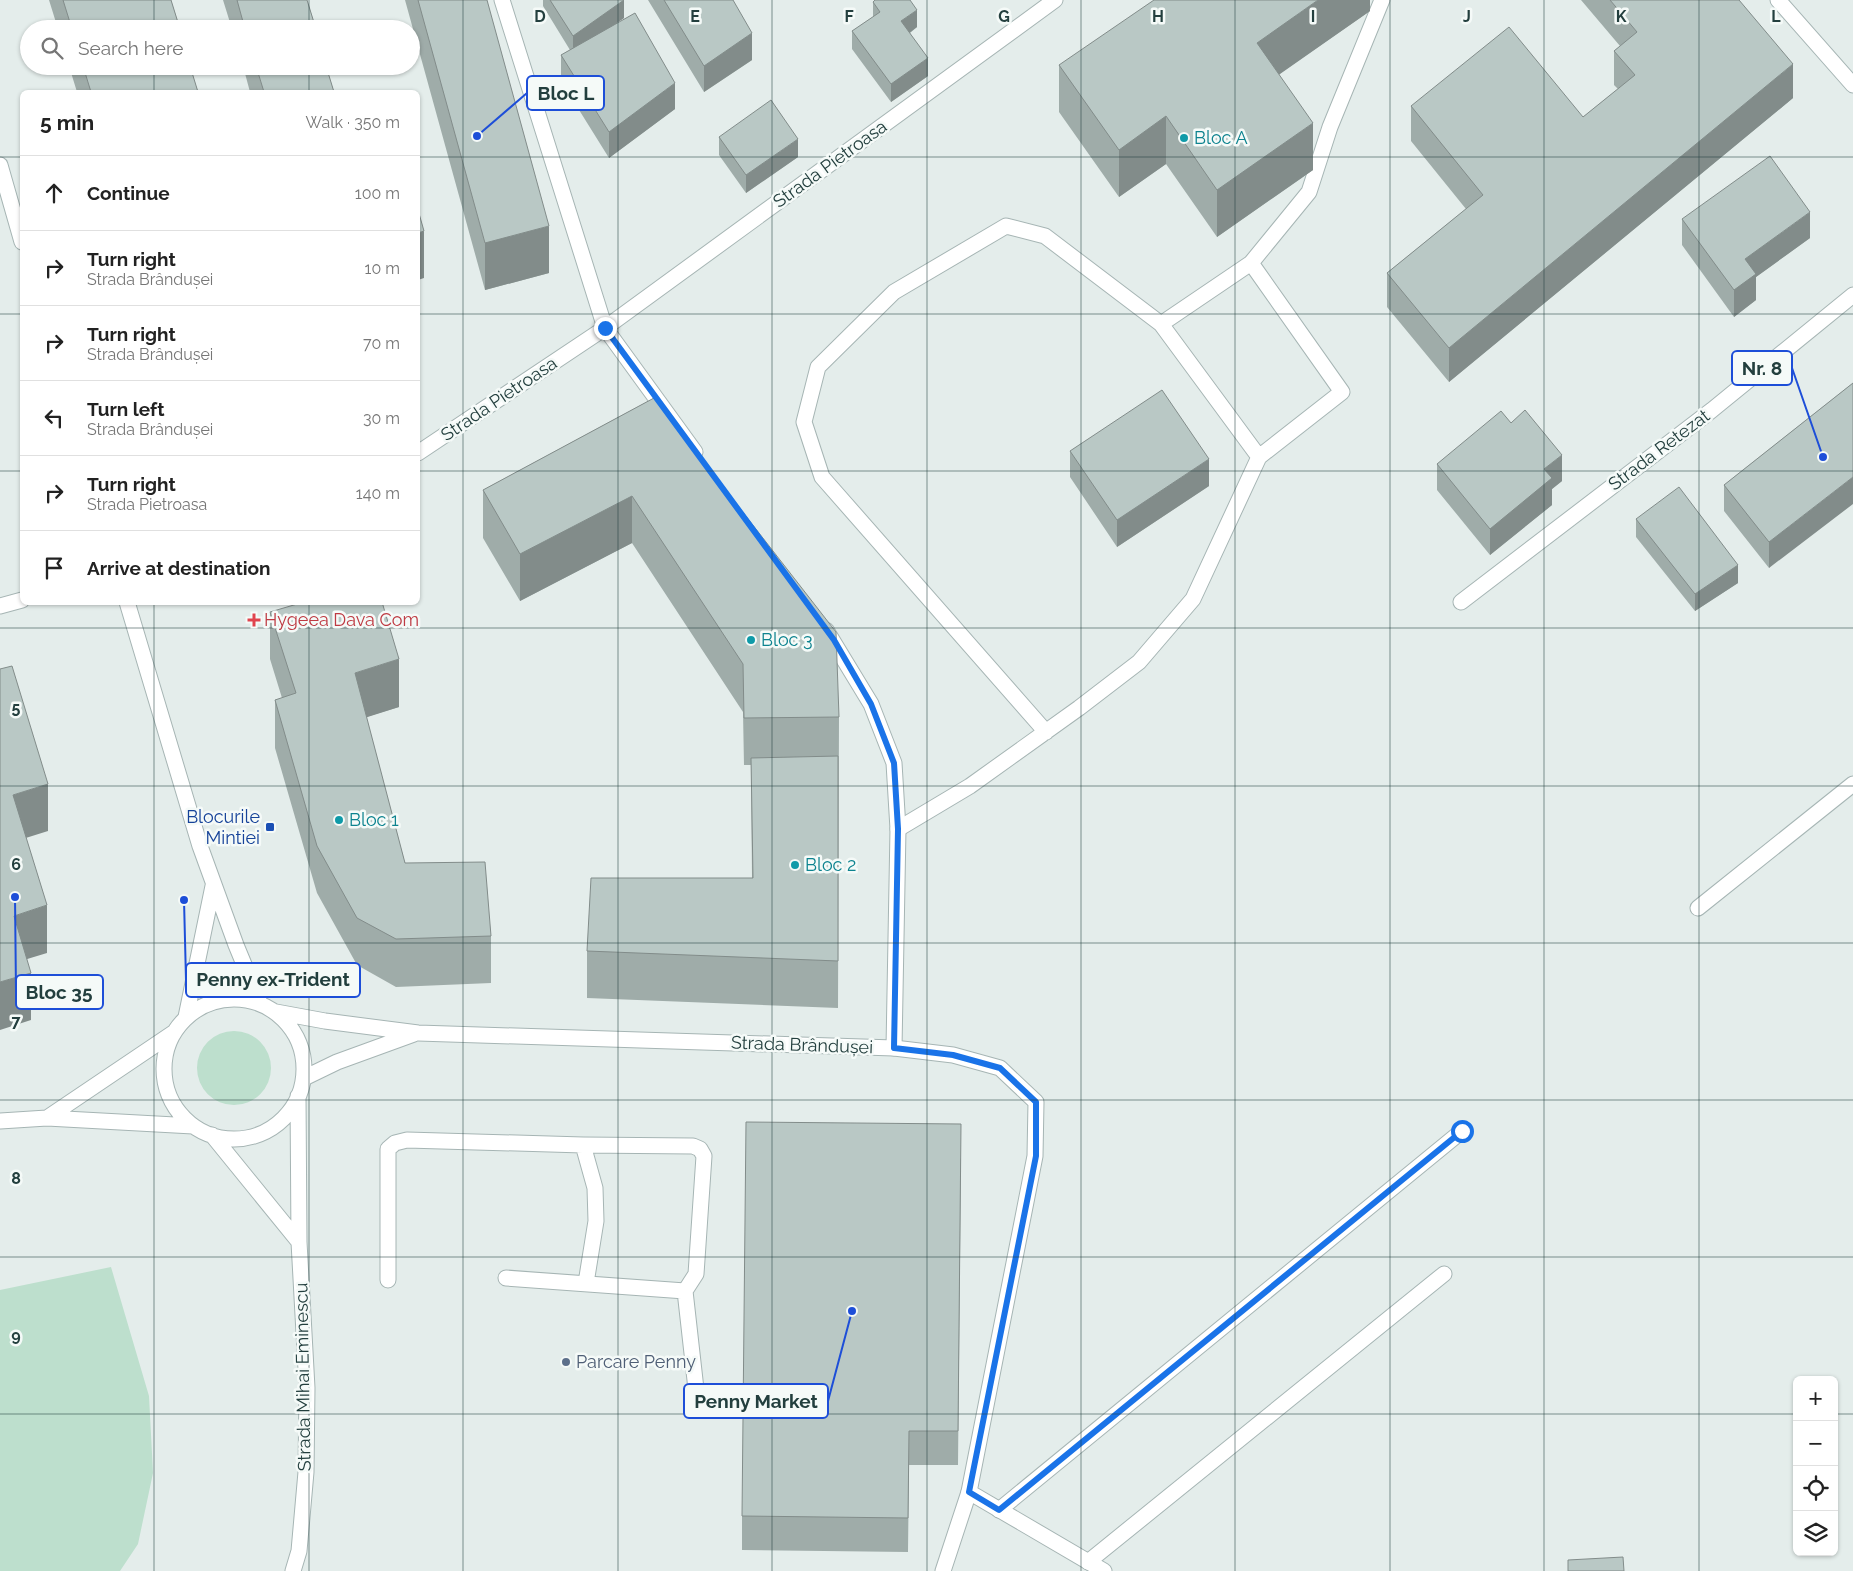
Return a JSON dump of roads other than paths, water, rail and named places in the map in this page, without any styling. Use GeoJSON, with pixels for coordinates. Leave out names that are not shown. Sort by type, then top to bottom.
{"type":"FeatureCollection","features":[{"type":"Feature","properties":{"kind":"street"},"geometry":{"type":"LineString","coordinates":[[502,0],[605,328],[704,464]]}},
{"type":"Feature","properties":{"kind":"street","name":"Strada Pietroasa"},"geometry":{"type":"LineString","coordinates":[[420,451],[605,328],[1055,0]]}},
{"type":"Feature","properties":{"kind":"street"},"geometry":{"type":"LineString","coordinates":[[1161,324],[1251,263],[1309,192],[1330,127],[1382,0]]}},
{"type":"Feature","properties":{"kind":"street"},"geometry":{"type":"LineString","coordinates":[[1778,0],[1853,85]]}},
{"type":"Feature","properties":{"kind":"street"},"geometry":{"type":"LineString","coordinates":[[0,165],[20,235]]}},
{"type":"Feature","properties":{"kind":"street"},"geometry":{"type":"LineString","coordinates":[[1046,732],[822,477],[804,422],[818,367],[894,292],[1006,226],[1045,236],[1161,324],[1259,457]]}},
{"type":"Feature","properties":{"kind":"street"},"geometry":{"type":"LineString","coordinates":[[898,829],[970,786],[1080,708],[1139,662],[1193,599],[1259,457],[1342,392],[1251,263]]}},
{"type":"Feature","properties":{"kind":"street","name":"Strada Retezat"},"geometry":{"type":"LineString","coordinates":[[1461,602],[1712,410],[1853,295]]}},
{"type":"Feature","properties":{"kind":"street"},"geometry":{"type":"LineString","coordinates":[[0,606],[20,601]]}},
{"type":"Feature","properties":{"kind":"street"},"geometry":{"type":"LineString","coordinates":[[128,605],[213,886],[260,1003]]}},
{"type":"Feature","properties":{"kind":"street"},"geometry":{"type":"LineString","coordinates":[[816,616],[834,640],[871,704],[894,763],[898,829],[894,1048]]}},
{"type":"Feature","properties":{"kind":"street"},"geometry":{"type":"LineString","coordinates":[[1698,908],[1853,784]]}},
{"type":"Feature","properties":{"kind":"street"},"geometry":{"type":"LineString","coordinates":[[186,1017],[213,886]]}},
{"type":"Feature","properties":{"kind":"street"},"geometry":{"type":"LineString","coordinates":[[47,1118],[173,1033],[186,1017],[202,1006],[221,1000],[241,999],[260,1003],[276,1012],[290,1025],[299,1042],[304,1060],[304,1078],[298,1096],[288,1114],[272,1127],[253,1136],[232,1139],[212,1135],[194,1126],[179,1112],[168,1094],[164,1073],[165,1053],[173,1033]]}},
{"type":"Feature","properties":{"kind":"street","name":"Strada Brândușei"},"geometry":{"type":"LineString","coordinates":[[276,1012],[325,1021],[418,1033],[894,1048],[953,1055],[1000,1068],[1036,1102],[1036,1156],[969,1492],[943,1571]]}},
{"type":"Feature","properties":{"kind":"street","name":"Strada Brândușei"},"geometry":{"type":"LineString","coordinates":[[304,1078],[337,1062],[418,1033]]}},
{"type":"Feature","properties":{"kind":"street","name":"Strada Mihai Eminescu"},"geometry":{"type":"LineString","coordinates":[[293,1571],[299,1551],[306,1472],[307,1388],[299,1242],[298,1096]]}},
{"type":"Feature","properties":{"kind":"street"},"geometry":{"type":"LineString","coordinates":[[0,1121],[47,1118],[194,1126]]}},
{"type":"Feature","properties":{"kind":"street"},"geometry":{"type":"LineString","coordinates":[[999,1510],[1462,1131]]}},
{"type":"Feature","properties":{"kind":"street"},"geometry":{"type":"LineString","coordinates":[[212,1135],[299,1242]]}},
{"type":"Feature","properties":{"kind":"street"},"geometry":{"type":"LineString","coordinates":[[388,1280],[388,1148],[395,1143],[407,1140],[693,1146],[700,1148],[704,1156],[696,1274],[685,1290],[697,1398]]}},
{"type":"Feature","properties":{"kind":"street"},"geometry":{"type":"LineString","coordinates":[[583,1145],[595,1188],[596,1221],[586,1283]]}},
{"type":"Feature","properties":{"kind":"street"},"geometry":{"type":"LineString","coordinates":[[1088,1562],[1444,1274]]}},
{"type":"Feature","properties":{"kind":"street"},"geometry":{"type":"LineString","coordinates":[[506,1278],[685,1290]]}},
{"type":"Feature","properties":{"kind":"street"},"geometry":{"type":"LineString","coordinates":[[969,1492],[1104,1571]]}},
{"type":"Feature","properties":{"kind":"place","name":"Bloc L"},"geometry":{"type":"Point","coordinates":[477,136]}},
{"type":"Feature","properties":{"kind":"place","name":"Bloc A"},"geometry":{"type":"Point","coordinates":[1184,138]}},
{"type":"Feature","properties":{"kind":"place","name":"Nr. 8"},"geometry":{"type":"Point","coordinates":[1823,457]}},
{"type":"Feature","properties":{"kind":"place","name":"Hygeea Dava Com"},"geometry":{"type":"Point","coordinates":[254,620]}},
{"type":"Feature","properties":{"kind":"place","name":"Bloc 3"},"geometry":{"type":"Point","coordinates":[751,640]}},
{"type":"Feature","properties":{"kind":"place","name":"Bloc 1"},"geometry":{"type":"Point","coordinates":[339,820]}},
{"type":"Feature","properties":{"kind":"place","name":"Blocurile Mintiei"},"geometry":{"type":"Point","coordinates":[270,827]}},
{"type":"Feature","properties":{"kind":"place","name":"Bloc 2"},"geometry":{"type":"Point","coordinates":[795,865]}},
{"type":"Feature","properties":{"kind":"place","name":"Bloc 35"},"geometry":{"type":"Point","coordinates":[15,897]}},
{"type":"Feature","properties":{"kind":"place","name":"Penny ex-Trident"},"geometry":{"type":"Point","coordinates":[184,900]}},
{"type":"Feature","properties":{"kind":"place","name":"Penny Market"},"geometry":{"type":"Point","coordinates":[852,1311]}},
{"type":"Feature","properties":{"kind":"place","name":"Parcare Penny"},"geometry":{"type":"Point","coordinates":[566,1362]}}]}
